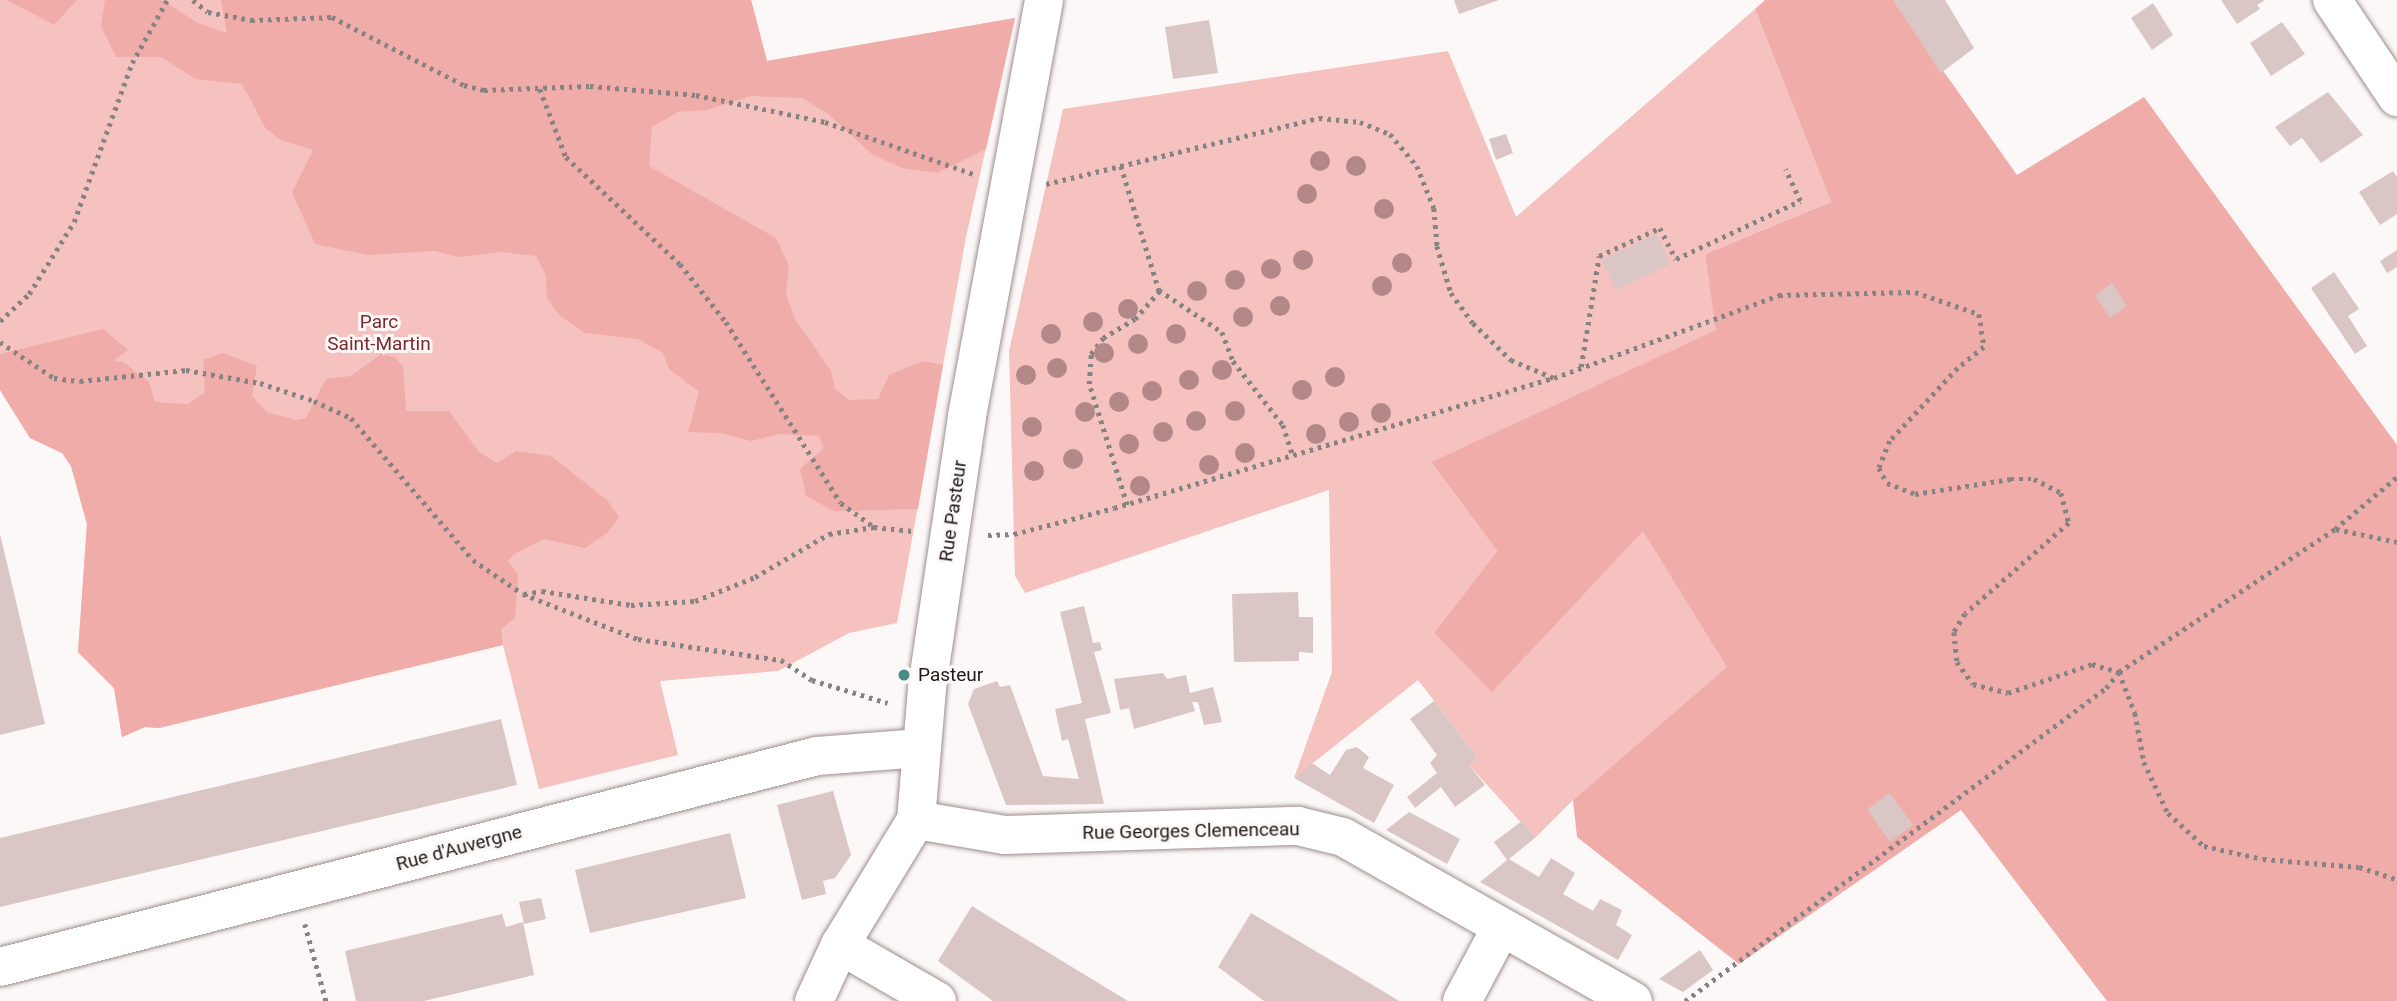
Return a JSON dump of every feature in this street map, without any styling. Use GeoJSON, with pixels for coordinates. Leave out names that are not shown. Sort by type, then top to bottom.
{"type":"FeatureCollection","features":[{"type":"Feature","properties":{"kind":"street","name":"Rue Pasteur"},"geometry":{"type":"LineString","coordinates":[[814,1001],[840,945],[916,820],[921,748],[949,537],[1007,187],[1044,0]]}},
{"type":"Feature","properties":{"kind":"street"},"geometry":{"type":"LineString","coordinates":[[2332,0],[2397,97]]}},
{"type":"Feature","properties":{"kind":"street","name":"Rue d'Auvergne"},"geometry":{"type":"LineString","coordinates":[[0,967],[817,756],[921,748]]}},
{"type":"Feature","properties":{"kind":"street","name":"Rue Georges Clemenceau"},"geometry":{"type":"LineString","coordinates":[[916,820],[1005,835],[1298,826],[1343,837],[1633,1001]]}},
{"type":"Feature","properties":{"kind":"street"},"geometry":{"type":"LineString","coordinates":[[1462,1001],[1501,928]]}},
{"type":"Feature","properties":{"kind":"street"},"geometry":{"type":"LineString","coordinates":[[840,945],[937,1001]]}},
{"type":"Feature","properties":{"kind":"path"},"geometry":{"type":"LineString","coordinates":[[0,321],[29,294],[74,222],[132,63],[167,0]]}},
{"type":"Feature","properties":{"kind":"path"},"geometry":{"type":"LineString","coordinates":[[193,0],[208,12],[239,19],[332,18],[464,85],[512,92],[632,87],[766,108],[877,137],[1007,187],[1042,185],[1319,118],[1360,121],[1391,134],[1417,166],[1434,208],[1437,246],[1451,293],[1473,323],[1511,360],[1554,377]]}},
{"type":"Feature","properties":{"kind":"path"},"geometry":{"type":"LineString","coordinates":[[540,89],[566,157],[680,264],[726,322],[829,487],[841,503],[874,527]]}},
{"type":"Feature","properties":{"kind":"path"},"geometry":{"type":"LineString","coordinates":[[1121,166],[1159,290],[1222,332],[1233,361],[1283,425],[1293,455]]}},
{"type":"Feature","properties":{"kind":"path"},"geometry":{"type":"LineString","coordinates":[[1581,368],[1599,256],[1660,228],[1675,259],[1800,201],[1785,169]]}},
{"type":"Feature","properties":{"kind":"path"},"geometry":{"type":"LineString","coordinates":[[1127,505],[1089,384],[1091,354],[1103,338],[1135,319],[1159,290]]}},
{"type":"Feature","properties":{"kind":"path"},"geometry":{"type":"LineString","coordinates":[[523,594],[542,591],[631,605],[695,601],[755,577],[829,534],[874,527],[949,537],[1014,534],[1127,505],[1554,377],[1779,295],[1914,292],[1979,314],[1984,347],[1958,368],[1891,441],[1879,468],[1887,483],[1915,494],[2011,479],[2034,479],[2061,493],[2069,523],[1965,614],[1954,632],[1957,662],[1973,684],[2008,693],[2092,664],[2119,672]]}},
{"type":"Feature","properties":{"kind":"path"},"geometry":{"type":"LineString","coordinates":[[0,342],[54,378],[80,381],[186,370],[217,373],[303,397],[351,418],[473,560],[523,594],[638,639],[780,660],[812,680],[894,705],[896,691]]}},
{"type":"Feature","properties":{"kind":"path"},"geometry":{"type":"LineString","coordinates":[[1685,1001],[2106,688],[2119,672],[2335,529],[2397,477]]}},
{"type":"Feature","properties":{"kind":"path"},"geometry":{"type":"LineString","coordinates":[[2335,529],[2397,542]]}},
{"type":"Feature","properties":{"kind":"path"},"geometry":{"type":"LineString","coordinates":[[2119,672],[2135,713],[2144,762],[2168,813],[2204,846],[2263,859],[2359,867],[2397,879]]}},
{"type":"Feature","properties":{"kind":"path"},"geometry":{"type":"LineString","coordinates":[[296,890],[326,1001]]}},
{"type":"Feature","properties":{"kind":"green space","name":"Parc Saint-Martin"},"geometry":{"type":"Polygon","coordinates":[[[0,0],[751,0],[767,61],[1015,18],[966,237],[897,623],[849,633],[778,671],[660,681],[678,755],[539,789],[503,645],[159,728],[145,727],[122,737],[114,688],[78,652],[87,524],[71,466],[62,453],[30,438],[0,390],[0,0]]]}},
{"type":"Feature","properties":{"kind":"green space"},"geometry":{"type":"Polygon","coordinates":[[[1755,9],[1831,202],[1705,254],[1717,330],[1431,462],[1497,551],[1434,633],[1492,691],[1643,530],[1728,667],[1573,800],[1535,838],[1469,765],[1478,758],[1418,680],[1294,778],[1332,672],[1329,490],[1025,593],[1015,576],[1009,351],[1063,109],[1448,51],[1516,217],[1755,9]]]}},
{"type":"Feature","properties":{"kind":"shaded area"},"geometry":{"type":"Polygon","coordinates":[[[7,0],[77,0],[54,25],[7,0]]]}},
{"type":"Feature","properties":{"kind":"shaded area"},"geometry":{"type":"Polygon","coordinates":[[[105,0],[162,0],[198,23],[227,33],[221,0],[751,0],[767,61],[1015,18],[986,149],[937,173],[902,168],[873,155],[828,114],[802,98],[751,96],[707,110],[678,112],[652,127],[649,166],[776,238],[789,266],[786,294],[795,319],[831,371],[835,389],[849,400],[878,399],[889,375],[923,361],[943,365],[918,509],[834,511],[806,496],[800,469],[824,448],[819,436],[779,434],[751,441],[722,433],[688,432],[699,392],[669,369],[663,353],[638,339],[585,333],[560,316],[547,298],[546,276],[536,256],[502,252],[457,257],[435,251],[367,255],[315,244],[292,192],[313,150],[281,140],[266,129],[242,84],[196,79],[161,57],[116,57],[101,26],[105,0]]]}},
{"type":"Feature","properties":{"kind":"shaded area"},"geometry":{"type":"Polygon","coordinates":[[[1765,0],[1893,0],[2017,175],[2144,97],[2397,445],[2397,1001],[2107,1001],[1961,810],[1739,964],[1577,837],[1573,800],[1727,667],[1643,531],[1492,692],[1434,633],[1497,551],[1431,462],[1716,330],[1705,254],[1831,202],[1755,9],[1765,0]]]}},
{"type":"Feature","properties":{"kind":"shaded area"},"geometry":{"type":"Polygon","coordinates":[[[103,329],[128,350],[113,361],[123,362],[149,382],[155,402],[188,404],[205,392],[203,360],[223,353],[257,366],[252,396],[267,412],[296,420],[306,418],[326,379],[351,376],[381,354],[395,357],[403,367],[406,411],[449,411],[479,452],[497,463],[516,451],[551,456],[607,500],[619,517],[607,533],[585,548],[544,539],[514,554],[508,561],[518,574],[515,618],[501,629],[503,645],[159,728],[145,727],[122,737],[114,688],[78,652],[87,524],[71,466],[62,453],[30,438],[0,390],[0,354],[103,329]]]}},
{"type":"Feature","properties":{"kind":"building"},"geometry":{"type":"Polygon","coordinates":[[[1454,0],[1499,0],[1459,14],[1454,0]]]}},
{"type":"Feature","properties":{"kind":"building"},"geometry":{"type":"Polygon","coordinates":[[[1893,0],[1945,0],[1974,48],[1941,73],[1893,0]]]}},
{"type":"Feature","properties":{"kind":"building"},"geometry":{"type":"Polygon","coordinates":[[[2221,0],[2265,0],[2257,5],[2260,9],[2237,24],[2221,0]]]}},
{"type":"Feature","properties":{"kind":"building"},"geometry":{"type":"Polygon","coordinates":[[[2153,3],[2173,35],[2152,50],[2131,18],[2153,3]]]}},
{"type":"Feature","properties":{"kind":"building"},"geometry":{"type":"Polygon","coordinates":[[[1209,20],[1218,73],[1173,79],[1165,27],[1209,20]]]}},
{"type":"Feature","properties":{"kind":"building"},"geometry":{"type":"Polygon","coordinates":[[[2282,22],[2305,54],[2271,76],[2250,43],[2282,22]]]}},
{"type":"Feature","properties":{"kind":"building"},"geometry":{"type":"Polygon","coordinates":[[[2328,92],[2363,135],[2321,163],[2302,138],[2290,146],[2275,127],[2328,92]]]}},
{"type":"Feature","properties":{"kind":"building"},"geometry":{"type":"Polygon","coordinates":[[[1506,134],[1513,153],[1496,160],[1489,139],[1506,134]]]}},
{"type":"Feature","properties":{"kind":"building"},"geometry":{"type":"Polygon","coordinates":[[[2393,171],[2397,177],[2397,214],[2380,225],[2359,192],[2393,171]]]}},
{"type":"Feature","properties":{"kind":"building"},"geometry":{"type":"Polygon","coordinates":[[[1657,234],[1670,264],[1616,290],[1602,260],[1657,234]]]}},
{"type":"Feature","properties":{"kind":"building"},"geometry":{"type":"Polygon","coordinates":[[[2397,250],[2397,267],[2387,273],[2380,261],[2397,250]]]}},
{"type":"Feature","properties":{"kind":"building"},"geometry":{"type":"Polygon","coordinates":[[[2334,272],[2359,309],[2348,316],[2367,346],[2355,354],[2311,288],[2334,272]]]}},
{"type":"Feature","properties":{"kind":"building"},"geometry":{"type":"Polygon","coordinates":[[[2112,283],[2127,306],[2110,318],[2095,295],[2112,283]]]}},
{"type":"Feature","properties":{"kind":"building"},"geometry":{"type":"Polygon","coordinates":[[[0,534],[45,724],[0,735],[0,534]]]}},
{"type":"Feature","properties":{"kind":"building"},"geometry":{"type":"Polygon","coordinates":[[[1298,592],[1299,617],[1313,617],[1313,653],[1299,652],[1299,661],[1234,662],[1232,594],[1298,592]]]}},
{"type":"Feature","properties":{"kind":"building"},"geometry":{"type":"Polygon","coordinates":[[[1084,606],[1093,643],[1100,642],[1102,650],[1094,652],[1111,713],[1085,719],[1104,804],[1006,805],[968,704],[974,689],[997,681],[1000,687],[1010,685],[1043,776],[1079,779],[1068,739],[1062,741],[1055,709],[1082,703],[1060,612],[1084,606]]]}},
{"type":"Feature","properties":{"kind":"building"},"geometry":{"type":"Polygon","coordinates":[[[1163,673],[1167,679],[1186,675],[1190,693],[1213,687],[1222,722],[1204,725],[1198,702],[1192,702],[1195,711],[1134,729],[1129,708],[1120,710],[1114,679],[1163,673]]]}},
{"type":"Feature","properties":{"kind":"building"},"geometry":{"type":"Polygon","coordinates":[[[1434,701],[1478,758],[1469,765],[1485,785],[1455,807],[1441,787],[1415,808],[1407,797],[1437,773],[1430,763],[1437,755],[1410,719],[1434,701]]]}},
{"type":"Feature","properties":{"kind":"building"},"geometry":{"type":"Polygon","coordinates":[[[501,719],[517,785],[0,907],[0,838],[501,719]]]}},
{"type":"Feature","properties":{"kind":"building"},"geometry":{"type":"Polygon","coordinates":[[[1357,747],[1369,757],[1363,768],[1394,785],[1374,823],[1294,778],[1312,763],[1330,775],[1346,750],[1357,747]]]}},
{"type":"Feature","properties":{"kind":"building"},"geometry":{"type":"Polygon","coordinates":[[[833,791],[851,855],[835,878],[823,881],[826,894],[802,900],[777,805],[833,791]]]}},
{"type":"Feature","properties":{"kind":"building"},"geometry":{"type":"Polygon","coordinates":[[[1890,793],[1913,825],[1890,842],[1867,809],[1890,793]]]}},
{"type":"Feature","properties":{"kind":"building"},"geometry":{"type":"Polygon","coordinates":[[[1409,812],[1460,839],[1447,864],[1386,830],[1409,812]]]}},
{"type":"Feature","properties":{"kind":"building"},"geometry":{"type":"Polygon","coordinates":[[[1522,821],[1535,838],[1509,859],[1539,877],[1551,858],[1575,873],[1563,894],[1593,911],[1600,899],[1622,910],[1616,925],[1632,935],[1618,960],[1480,882],[1507,860],[1494,842],[1522,821]]]}},
{"type":"Feature","properties":{"kind":"building"},"geometry":{"type":"Polygon","coordinates":[[[730,833],[746,898],[590,933],[575,870],[730,833]]]}},
{"type":"Feature","properties":{"kind":"building"},"geometry":{"type":"Polygon","coordinates":[[[541,898],[546,919],[524,924],[519,902],[541,898]]]}},
{"type":"Feature","properties":{"kind":"building"},"geometry":{"type":"Polygon","coordinates":[[[972,906],[1128,1001],[993,1001],[938,961],[972,906]]]}},
{"type":"Feature","properties":{"kind":"building"},"geometry":{"type":"Polygon","coordinates":[[[1251,913],[1399,1001],[1264,1001],[1218,967],[1251,913]]]}},
{"type":"Feature","properties":{"kind":"building"},"geometry":{"type":"Polygon","coordinates":[[[502,914],[506,927],[523,922],[534,975],[424,1001],[356,1001],[345,951],[502,914]]]}},
{"type":"Feature","properties":{"kind":"building"},"geometry":{"type":"Polygon","coordinates":[[[1700,950],[1713,970],[1683,992],[1659,979],[1700,950]]]}},
{"type":"Feature","properties":{"kind":"place","name":"Pasteur"},"geometry":{"type":"Point","coordinates":[904,675]}}]}
